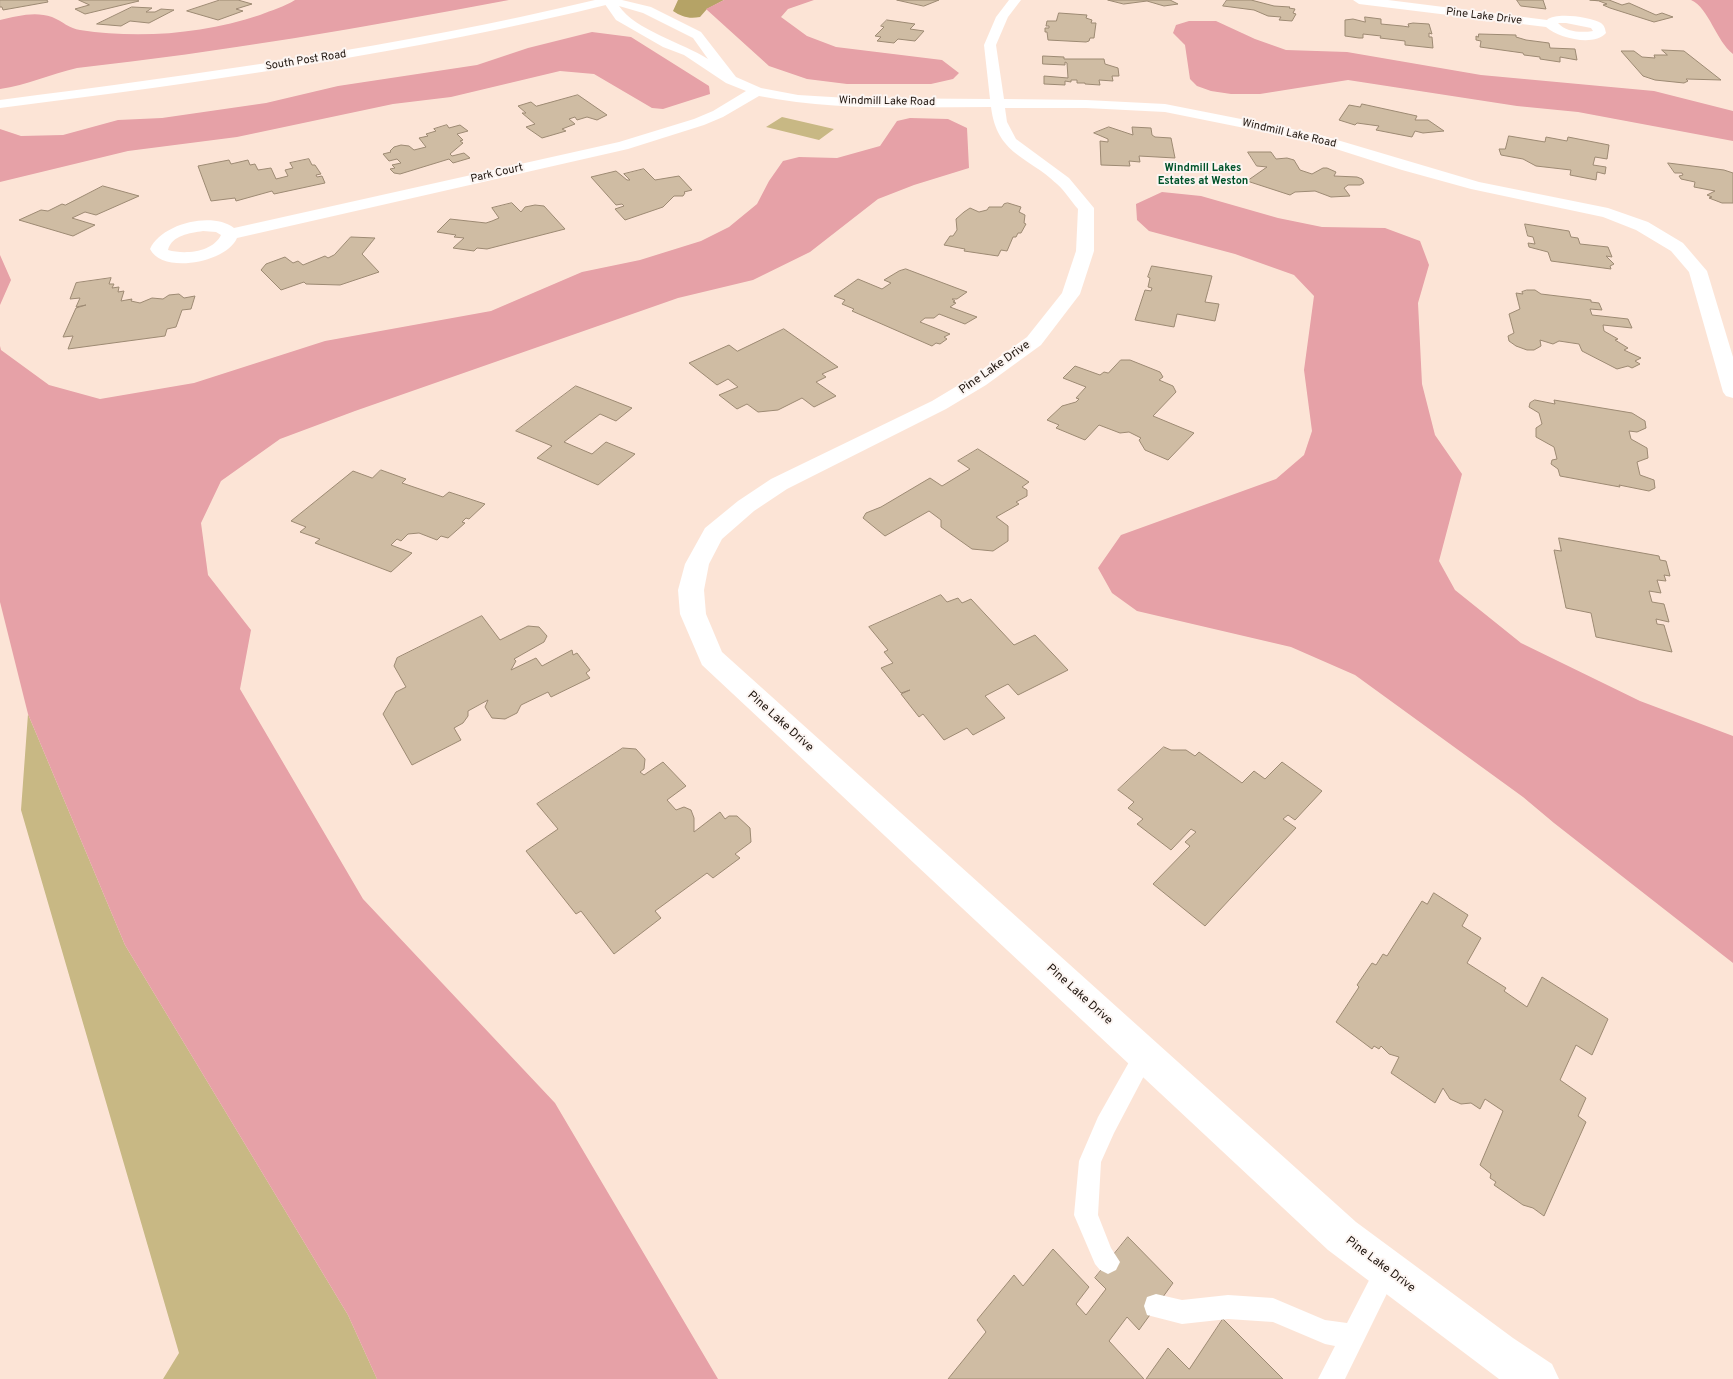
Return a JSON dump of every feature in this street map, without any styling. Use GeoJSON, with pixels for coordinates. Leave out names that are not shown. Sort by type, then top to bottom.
{"type":"FeatureCollection","features":[{"type":"Feature","properties":{"kind":"street","name":"Windmill Lake Road"},"geometry":{"type":"LineString","coordinates":[[609,0],[620,17],[668,44],[689,52],[731,80],[757,91],[798,99],[848,102],[1086,104],[1165,108],[1317,138],[1408,168],[1477,186],[1608,213],[1642,226],[1677,247],[1698,271],[1733,392]]}},
{"type":"Feature","properties":{"kind":"street","name":"Windmill Lake Road"},"geometry":{"type":"LineString","coordinates":[[609,0],[647,10],[697,35],[731,80]]}},
{"type":"Feature","properties":{"kind":"street","name":"South Post Road"},"geometry":{"type":"LineString","coordinates":[[0,104],[347,55],[498,26],[609,0]]}},
{"type":"Feature","properties":{"kind":"street","name":"Pine Lake Drive"},"geometry":{"type":"LineString","coordinates":[[1015,0],[1002,17],[990,45],[1000,122],[1010,142],[1063,181],[1086,208],[1085,251],[1071,294],[1034,341],[979,381],[939,405],[780,484],[746,506],[713,534],[697,564],[691,590],[693,614],[711,658],[1342,1236],[1498,1353],[1538,1379]]}},
{"type":"Feature","properties":{"kind":"street","name":"Pine Lake Drive"},"geometry":{"type":"LineString","coordinates":[[1359,0],[1550,24]]}},
{"type":"Feature","properties":{"kind":"street","name":"Park Court"},"geometry":{"type":"LineString","coordinates":[[230,234],[623,146],[699,122],[718,114],[757,91]]}},
{"type":"Feature","properties":{"kind":"lane"},"geometry":{"type":"LineString","coordinates":[[1108,1262],[1103,1256],[1086,1215],[1090,1161],[1106,1125],[1144,1055]]}},
{"type":"Feature","properties":{"kind":"lane"},"geometry":{"type":"LineString","coordinates":[[1331,1379],[1387,1270]]}},
{"type":"Feature","properties":{"kind":"lane"},"geometry":{"type":"LineString","coordinates":[[1156,1306],[1182,1312],[1228,1307],[1273,1310],[1325,1332],[1353,1337]]}},
{"type":"Feature","properties":{"kind":"shaded area"},"geometry":{"type":"Polygon","coordinates":[[[295,0],[509,0],[294,38],[77,68],[0,89],[0,20],[39,14],[52,17],[80,30],[125,34],[171,33],[216,27],[260,15],[295,0]]]}},
{"type":"Feature","properties":{"kind":"shaded area"},"geometry":{"type":"Polygon","coordinates":[[[678,0],[724,0],[707,9],[700,17],[689,18],[673,11],[678,0]]]}},
{"type":"Feature","properties":{"kind":"shaded area"},"geometry":{"type":"Polygon","coordinates":[[[724,0],[814,0],[788,9],[781,17],[807,36],[836,47],[942,60],[959,73],[953,79],[931,84],[847,84],[807,79],[769,66],[706,9],[724,0]]]}},
{"type":"Feature","properties":{"kind":"shaded area"},"geometry":{"type":"Polygon","coordinates":[[[1691,0],[1733,0],[1733,54],[1722,41],[1703,10],[1691,0]]]}},
{"type":"Feature","properties":{"kind":"shaded area"},"geometry":{"type":"Polygon","coordinates":[[[1189,21],[1216,21],[1255,39],[1286,50],[1347,52],[1481,75],[1654,91],[1733,111],[1733,141],[1578,112],[1517,106],[1348,80],[1260,94],[1231,94],[1211,91],[1197,86],[1190,79],[1185,45],[1173,33],[1176,25],[1189,21]]]}},
{"type":"Feature","properties":{"kind":"shaded area"},"geometry":{"type":"Polygon","coordinates":[[[592,32],[631,37],[709,86],[710,94],[663,109],[652,108],[594,74],[560,71],[451,97],[393,104],[237,137],[128,151],[0,182],[0,129],[21,136],[63,135],[118,120],[162,118],[266,103],[338,86],[477,65],[528,48],[592,32]]]}},
{"type":"Feature","properties":{"kind":"shaded area"},"geometry":{"type":"Polygon","coordinates":[[[782,117],[834,129],[819,140],[766,127],[782,117]]]}},
{"type":"Feature","properties":{"kind":"shaded area"},"geometry":{"type":"Polygon","coordinates":[[[910,118],[948,119],[967,128],[969,168],[914,185],[878,199],[810,252],[753,280],[678,298],[280,439],[221,481],[201,523],[208,575],[251,630],[240,689],[363,899],[555,1103],[718,1379],[377,1379],[348,1315],[125,945],[28,714],[0,602],[0,346],[1,350],[49,385],[100,399],[194,383],[325,341],[491,311],[582,272],[640,260],[701,241],[729,227],[757,204],[769,181],[783,161],[799,157],[837,158],[880,146],[897,121],[910,118]]]}},
{"type":"Feature","properties":{"kind":"shaded area"},"geometry":{"type":"Polygon","coordinates":[[[1162,192],[1201,196],[1278,218],[1322,227],[1385,228],[1420,241],[1429,265],[1418,303],[1422,384],[1435,435],[1462,474],[1439,561],[1455,590],[1521,643],[1640,701],[1733,736],[1733,963],[1523,797],[1355,675],[1291,647],[1137,611],[1112,593],[1098,568],[1121,535],[1276,479],[1304,455],[1312,431],[1304,370],[1314,296],[1294,275],[1235,254],[1149,231],[1137,220],[1136,204],[1162,192]]]}},
{"type":"Feature","properties":{"kind":"shaded area"},"geometry":{"type":"Polygon","coordinates":[[[0,255],[11,280],[0,305],[0,255]]]}},
{"type":"Feature","properties":{"kind":"shaded area"},"geometry":{"type":"Polygon","coordinates":[[[28,714],[125,945],[348,1315],[377,1379],[163,1379],[179,1353],[21,810],[28,714]]]}},
{"type":"Feature","properties":{"kind":"building"},"geometry":{"type":"Polygon","coordinates":[[[0,0],[47,0],[48,2],[3,10],[0,7],[0,0]]]}},
{"type":"Feature","properties":{"kind":"building"},"geometry":{"type":"Polygon","coordinates":[[[79,0],[139,1],[85,14],[75,9],[89,5],[79,0]]]}},
{"type":"Feature","properties":{"kind":"building"},"geometry":{"type":"Polygon","coordinates":[[[220,0],[238,0],[252,4],[236,9],[243,11],[218,20],[187,11],[220,0]]]}},
{"type":"Feature","properties":{"kind":"building"},"geometry":{"type":"Polygon","coordinates":[[[897,0],[939,0],[924,6],[897,0]]]}},
{"type":"Feature","properties":{"kind":"building"},"geometry":{"type":"Polygon","coordinates":[[[1108,0],[1170,0],[1178,4],[1164,6],[1147,1],[1124,4],[1108,0]]]}},
{"type":"Feature","properties":{"kind":"building"},"geometry":{"type":"Polygon","coordinates":[[[1227,0],[1251,0],[1274,6],[1290,7],[1295,9],[1293,13],[1296,14],[1292,21],[1279,20],[1281,17],[1268,16],[1254,10],[1223,6],[1227,0]]]}},
{"type":"Feature","properties":{"kind":"building"},"geometry":{"type":"Polygon","coordinates":[[[1517,0],[1543,0],[1546,9],[1521,6],[1517,0]]]}},
{"type":"Feature","properties":{"kind":"building"},"geometry":{"type":"Polygon","coordinates":[[[1590,0],[1609,0],[1622,5],[1629,3],[1656,15],[1662,13],[1673,17],[1654,22],[1610,8],[1603,5],[1607,4],[1599,1],[1590,0]]]}},
{"type":"Feature","properties":{"kind":"building"},"geometry":{"type":"Polygon","coordinates":[[[132,7],[152,8],[146,12],[155,12],[161,9],[174,10],[149,23],[130,21],[121,26],[97,24],[132,7]]]}},
{"type":"Feature","properties":{"kind":"building"},"geometry":{"type":"Polygon","coordinates":[[[1059,13],[1087,15],[1086,18],[1092,20],[1091,23],[1096,23],[1094,38],[1090,38],[1086,42],[1048,40],[1047,32],[1045,32],[1045,28],[1049,28],[1049,26],[1046,26],[1047,21],[1056,21],[1059,13]]]}},
{"type":"Feature","properties":{"kind":"building"},"geometry":{"type":"Polygon","coordinates":[[[1365,17],[1381,19],[1381,24],[1409,27],[1408,24],[1413,23],[1429,24],[1432,34],[1429,33],[1429,37],[1432,37],[1433,48],[1405,45],[1405,41],[1380,38],[1381,36],[1363,34],[1363,38],[1359,38],[1345,36],[1345,20],[1353,19],[1365,22],[1365,17]]]}},
{"type":"Feature","properties":{"kind":"building"},"geometry":{"type":"Polygon","coordinates":[[[887,20],[915,24],[910,29],[924,31],[915,41],[898,39],[894,43],[877,41],[881,37],[875,36],[884,27],[881,26],[887,20]]]}},
{"type":"Feature","properties":{"kind":"building"},"geometry":{"type":"Polygon","coordinates":[[[1479,34],[1516,35],[1516,37],[1526,40],[1549,43],[1550,48],[1575,49],[1577,60],[1560,57],[1560,62],[1540,59],[1540,57],[1524,55],[1523,53],[1480,47],[1481,41],[1476,40],[1476,36],[1478,37],[1479,34]]]}},
{"type":"Feature","properties":{"kind":"building"},"geometry":{"type":"Polygon","coordinates":[[[1662,50],[1684,51],[1721,80],[1686,79],[1688,81],[1684,83],[1655,80],[1643,76],[1621,51],[1634,51],[1642,57],[1655,58],[1654,55],[1667,55],[1662,50]]]}},
{"type":"Feature","properties":{"kind":"building"},"geometry":{"type":"Polygon","coordinates":[[[1043,56],[1064,57],[1064,59],[1104,59],[1105,64],[1118,68],[1119,76],[1112,76],[1113,81],[1099,80],[1100,85],[1077,83],[1077,80],[1065,81],[1065,85],[1044,84],[1044,76],[1068,78],[1067,63],[1065,62],[1065,65],[1043,64],[1043,56]]]}},
{"type":"Feature","properties":{"kind":"building"},"geometry":{"type":"Polygon","coordinates":[[[578,95],[607,115],[597,120],[587,117],[577,120],[575,117],[569,119],[575,124],[562,129],[566,131],[542,138],[526,127],[535,124],[522,113],[526,113],[518,106],[531,102],[536,106],[578,95]]]}},
{"type":"Feature","properties":{"kind":"building"},"geometry":{"type":"Polygon","coordinates":[[[1362,104],[1417,116],[1415,120],[1428,120],[1444,131],[1423,133],[1415,131],[1412,137],[1376,130],[1379,126],[1357,123],[1355,125],[1339,120],[1349,105],[1360,107],[1362,104]]]}},
{"type":"Feature","properties":{"kind":"building"},"geometry":{"type":"Polygon","coordinates":[[[447,125],[449,128],[460,125],[468,131],[457,134],[463,140],[460,141],[463,143],[450,154],[452,156],[464,153],[470,158],[453,163],[449,159],[400,174],[394,173],[390,169],[395,168],[392,165],[401,163],[397,159],[389,161],[383,154],[391,152],[394,147],[401,145],[409,146],[414,150],[426,147],[419,138],[428,136],[426,134],[436,131],[434,129],[447,125]]]}},
{"type":"Feature","properties":{"kind":"building"},"geometry":{"type":"Polygon","coordinates":[[[1109,127],[1133,135],[1132,127],[1151,128],[1152,135],[1155,137],[1171,138],[1175,158],[1139,156],[1140,162],[1129,161],[1130,166],[1101,165],[1100,141],[1108,142],[1108,139],[1094,133],[1109,127]]]}},
{"type":"Feature","properties":{"kind":"building"},"geometry":{"type":"Polygon","coordinates":[[[1509,136],[1545,142],[1546,137],[1567,141],[1568,137],[1609,145],[1607,159],[1595,157],[1593,165],[1606,167],[1605,174],[1597,172],[1596,180],[1570,175],[1571,170],[1536,166],[1523,159],[1501,155],[1499,149],[1505,149],[1509,136]]]}},
{"type":"Feature","properties":{"kind":"building"},"geometry":{"type":"Polygon","coordinates":[[[1248,152],[1271,152],[1276,159],[1287,158],[1294,160],[1300,170],[1312,174],[1327,168],[1336,172],[1334,176],[1357,177],[1362,179],[1364,183],[1348,185],[1344,188],[1350,196],[1331,197],[1315,191],[1295,192],[1290,195],[1247,181],[1267,167],[1257,166],[1248,152]]]}},
{"type":"Feature","properties":{"kind":"building"},"geometry":{"type":"Polygon","coordinates":[[[309,159],[321,174],[316,175],[317,177],[322,176],[325,183],[274,194],[272,191],[236,201],[235,198],[211,201],[198,166],[229,160],[231,164],[248,160],[250,165],[255,164],[258,170],[271,168],[276,179],[288,176],[285,170],[293,168],[290,163],[309,159]]]}},
{"type":"Feature","properties":{"kind":"building"},"geometry":{"type":"Polygon","coordinates":[[[1668,163],[1724,170],[1733,173],[1733,203],[1722,203],[1709,198],[1712,197],[1707,195],[1715,191],[1694,187],[1695,182],[1681,179],[1679,176],[1683,175],[1682,173],[1675,173],[1668,163]]]}},
{"type":"Feature","properties":{"kind":"building"},"geometry":{"type":"Polygon","coordinates":[[[644,169],[655,180],[679,176],[692,190],[684,192],[683,196],[674,196],[663,207],[625,220],[615,209],[624,206],[622,204],[616,205],[591,177],[616,171],[627,180],[630,180],[624,174],[644,169]]]}},
{"type":"Feature","properties":{"kind":"building"},"geometry":{"type":"Polygon","coordinates":[[[103,186],[139,196],[96,215],[85,212],[72,218],[95,225],[73,236],[19,220],[41,210],[48,211],[62,204],[65,205],[103,186]]]}},
{"type":"Feature","properties":{"kind":"building"},"geometry":{"type":"Polygon","coordinates":[[[512,203],[521,212],[525,207],[544,206],[565,229],[487,249],[477,248],[474,251],[453,248],[464,238],[437,232],[450,219],[486,223],[492,221],[499,218],[492,208],[512,203]]]}},
{"type":"Feature","properties":{"kind":"building"},"geometry":{"type":"Polygon","coordinates":[[[1008,203],[1021,207],[1019,212],[1025,215],[1024,223],[1026,224],[1021,233],[1013,237],[1007,251],[1001,250],[998,256],[964,251],[965,249],[944,245],[957,230],[956,219],[970,208],[979,212],[987,210],[989,207],[1002,207],[1008,203]]]}},
{"type":"Feature","properties":{"kind":"building"},"geometry":{"type":"Polygon","coordinates":[[[1525,224],[1569,231],[1571,237],[1578,238],[1580,244],[1608,247],[1612,257],[1606,256],[1614,264],[1610,266],[1611,269],[1551,261],[1548,252],[1529,247],[1528,243],[1535,244],[1533,237],[1528,236],[1525,224]]]}},
{"type":"Feature","properties":{"kind":"building"},"geometry":{"type":"Polygon","coordinates":[[[351,237],[375,238],[362,254],[379,272],[340,285],[306,284],[304,282],[281,290],[261,270],[266,264],[285,257],[293,263],[298,261],[303,265],[325,256],[328,258],[334,255],[351,237]]]}},
{"type":"Feature","properties":{"kind":"building"},"geometry":{"type":"Polygon","coordinates":[[[1152,266],[1212,276],[1205,302],[1219,304],[1215,321],[1177,314],[1174,327],[1135,320],[1145,290],[1151,291],[1152,288],[1148,287],[1150,278],[1148,277],[1152,266]]]}},
{"type":"Feature","properties":{"kind":"building"},"geometry":{"type":"Polygon","coordinates":[[[906,269],[967,292],[957,299],[952,299],[956,303],[950,307],[977,317],[965,324],[939,314],[934,318],[925,318],[920,322],[950,334],[944,337],[947,339],[940,344],[936,343],[932,346],[852,311],[854,309],[842,304],[845,300],[834,296],[858,279],[882,289],[891,283],[884,280],[906,269]]]}},
{"type":"Feature","properties":{"kind":"building"},"geometry":{"type":"Polygon","coordinates":[[[111,278],[109,284],[114,284],[112,288],[119,287],[118,292],[124,291],[121,301],[132,299],[131,301],[140,303],[152,298],[163,299],[169,295],[179,294],[184,298],[195,296],[191,309],[182,310],[176,327],[167,329],[165,336],[68,349],[73,336],[63,337],[76,308],[86,305],[76,307],[80,298],[70,299],[76,283],[111,278]]]}},
{"type":"Feature","properties":{"kind":"building"},"geometry":{"type":"Polygon","coordinates":[[[1535,290],[1541,294],[1591,300],[1591,302],[1599,303],[1602,310],[1590,309],[1592,315],[1628,319],[1632,328],[1603,325],[1604,331],[1618,339],[1615,340],[1628,348],[1624,350],[1641,358],[1635,361],[1640,364],[1632,368],[1628,366],[1617,369],[1582,351],[1579,344],[1559,341],[1553,344],[1540,340],[1541,346],[1534,350],[1527,350],[1516,346],[1509,341],[1508,336],[1514,333],[1509,314],[1520,309],[1516,293],[1523,294],[1522,292],[1535,290]]]}},
{"type":"Feature","properties":{"kind":"building"},"geometry":{"type":"Polygon","coordinates":[[[784,329],[838,367],[822,374],[826,377],[816,382],[836,396],[814,407],[802,398],[778,410],[758,412],[747,404],[737,409],[719,395],[738,387],[728,379],[717,385],[689,363],[729,345],[737,351],[784,329]]]}},
{"type":"Feature","properties":{"kind":"building"},"geometry":{"type":"Polygon","coordinates":[[[1121,360],[1130,360],[1160,372],[1163,377],[1159,380],[1173,386],[1176,392],[1153,416],[1194,433],[1168,460],[1145,450],[1139,440],[1141,438],[1129,432],[1120,433],[1099,425],[1085,440],[1056,428],[1059,425],[1047,420],[1062,406],[1076,402],[1079,399],[1076,398],[1086,387],[1063,378],[1075,366],[1100,375],[1104,372],[1108,373],[1121,360]]]}},
{"type":"Feature","properties":{"kind":"building"},"geometry":{"type":"Polygon","coordinates":[[[576,386],[632,408],[616,421],[600,414],[564,442],[592,454],[606,442],[635,454],[598,485],[537,458],[552,446],[516,431],[576,386]]]}},
{"type":"Feature","properties":{"kind":"building"},"geometry":{"type":"Polygon","coordinates":[[[1535,400],[1555,404],[1554,400],[1632,413],[1645,421],[1646,428],[1637,432],[1629,431],[1631,439],[1647,448],[1648,458],[1637,462],[1640,475],[1654,480],[1655,488],[1649,491],[1560,476],[1558,469],[1551,464],[1552,460],[1557,459],[1554,447],[1536,437],[1536,428],[1542,424],[1539,413],[1529,407],[1530,403],[1535,400]]]}},
{"type":"Feature","properties":{"kind":"building"},"geometry":{"type":"Polygon","coordinates":[[[978,449],[1029,482],[1022,487],[1027,490],[1027,496],[1016,502],[1019,504],[996,517],[1008,526],[1008,541],[993,551],[972,549],[941,527],[941,520],[929,511],[885,536],[863,518],[866,513],[881,507],[930,478],[942,486],[970,469],[958,461],[978,449]]]}},
{"type":"Feature","properties":{"kind":"building"},"geometry":{"type":"Polygon","coordinates":[[[381,470],[406,479],[402,483],[443,497],[449,492],[485,504],[469,519],[466,518],[462,522],[465,523],[448,538],[441,536],[437,540],[419,533],[408,534],[401,541],[397,539],[391,545],[412,553],[391,572],[315,543],[320,539],[300,532],[306,527],[291,521],[353,471],[372,478],[381,470]]]}},
{"type":"Feature","properties":{"kind":"building"},"geometry":{"type":"Polygon","coordinates":[[[1559,538],[1659,556],[1660,560],[1666,561],[1670,576],[1664,575],[1666,581],[1657,580],[1661,593],[1649,591],[1652,602],[1664,604],[1669,622],[1656,619],[1657,624],[1664,625],[1672,652],[1596,637],[1591,613],[1566,608],[1554,550],[1561,551],[1559,538]]]}},
{"type":"Feature","properties":{"kind":"building"},"geometry":{"type":"Polygon","coordinates":[[[941,595],[947,602],[958,598],[962,603],[971,599],[1014,645],[1035,635],[1068,670],[1018,695],[1008,684],[985,696],[1005,718],[973,735],[967,728],[944,740],[923,714],[919,717],[901,694],[910,690],[901,693],[881,668],[893,663],[884,652],[888,650],[869,627],[941,595]]]}},
{"type":"Feature","properties":{"kind":"building"},"geometry":{"type":"Polygon","coordinates":[[[482,616],[500,640],[528,626],[539,627],[547,636],[544,642],[514,659],[516,661],[511,670],[536,658],[542,666],[572,650],[573,655],[577,653],[590,670],[586,673],[590,678],[551,697],[548,692],[521,705],[517,713],[505,719],[492,718],[485,707],[488,700],[468,711],[468,716],[463,723],[454,728],[461,740],[412,765],[383,714],[396,692],[406,687],[394,666],[397,658],[482,616]]]}},
{"type":"Feature","properties":{"kind":"building"},"geometry":{"type":"Polygon","coordinates":[[[1164,747],[1171,750],[1186,750],[1195,756],[1199,752],[1242,783],[1254,771],[1265,779],[1282,762],[1322,791],[1295,820],[1288,815],[1283,819],[1296,828],[1205,926],[1153,884],[1190,846],[1185,842],[1196,832],[1191,829],[1171,850],[1137,824],[1143,819],[1128,808],[1134,802],[1118,790],[1164,747]]]}},
{"type":"Feature","properties":{"kind":"building"},"geometry":{"type":"Polygon","coordinates":[[[623,748],[636,749],[645,759],[644,769],[640,772],[644,775],[663,762],[686,786],[667,800],[676,810],[684,807],[691,810],[694,818],[694,832],[720,812],[725,819],[729,816],[737,816],[750,828],[751,842],[735,854],[740,858],[713,878],[707,873],[655,911],[661,918],[614,954],[581,911],[576,914],[526,851],[558,829],[537,804],[623,748]]]}},
{"type":"Feature","properties":{"kind":"building"},"geometry":{"type":"Polygon","coordinates":[[[1434,893],[1468,915],[1462,926],[1481,938],[1467,963],[1506,988],[1504,991],[1527,1007],[1542,977],[1608,1019],[1592,1055],[1576,1045],[1560,1080],[1586,1098],[1578,1116],[1586,1122],[1544,1216],[1533,1208],[1523,1205],[1494,1185],[1496,1182],[1490,1178],[1491,1174],[1480,1165],[1503,1111],[1485,1099],[1480,1109],[1471,1103],[1461,1104],[1450,1099],[1443,1088],[1435,1103],[1391,1073],[1399,1057],[1389,1054],[1381,1046],[1379,1049],[1374,1046],[1372,1049],[1336,1022],[1372,963],[1376,965],[1383,954],[1387,956],[1422,901],[1427,904],[1434,893]]]}},
{"type":"Feature","properties":{"kind":"building"},"geometry":{"type":"Polygon","coordinates":[[[1128,1237],[1173,1283],[1139,1330],[1127,1317],[1109,1341],[1144,1379],[948,1379],[986,1332],[977,1320],[1014,1275],[1023,1286],[1053,1249],[1089,1287],[1076,1304],[1086,1315],[1106,1289],[1095,1278],[1128,1237]]]}},
{"type":"Feature","properties":{"kind":"building"},"geometry":{"type":"Polygon","coordinates":[[[1223,1319],[1283,1379],[1146,1379],[1168,1348],[1189,1369],[1223,1319]]]}},
{"type":"Feature","properties":{"kind":"district","name":"Windmill Lakes Estates at Weston"},"geometry":{"type":"Point","coordinates":[1203,175]}}]}
